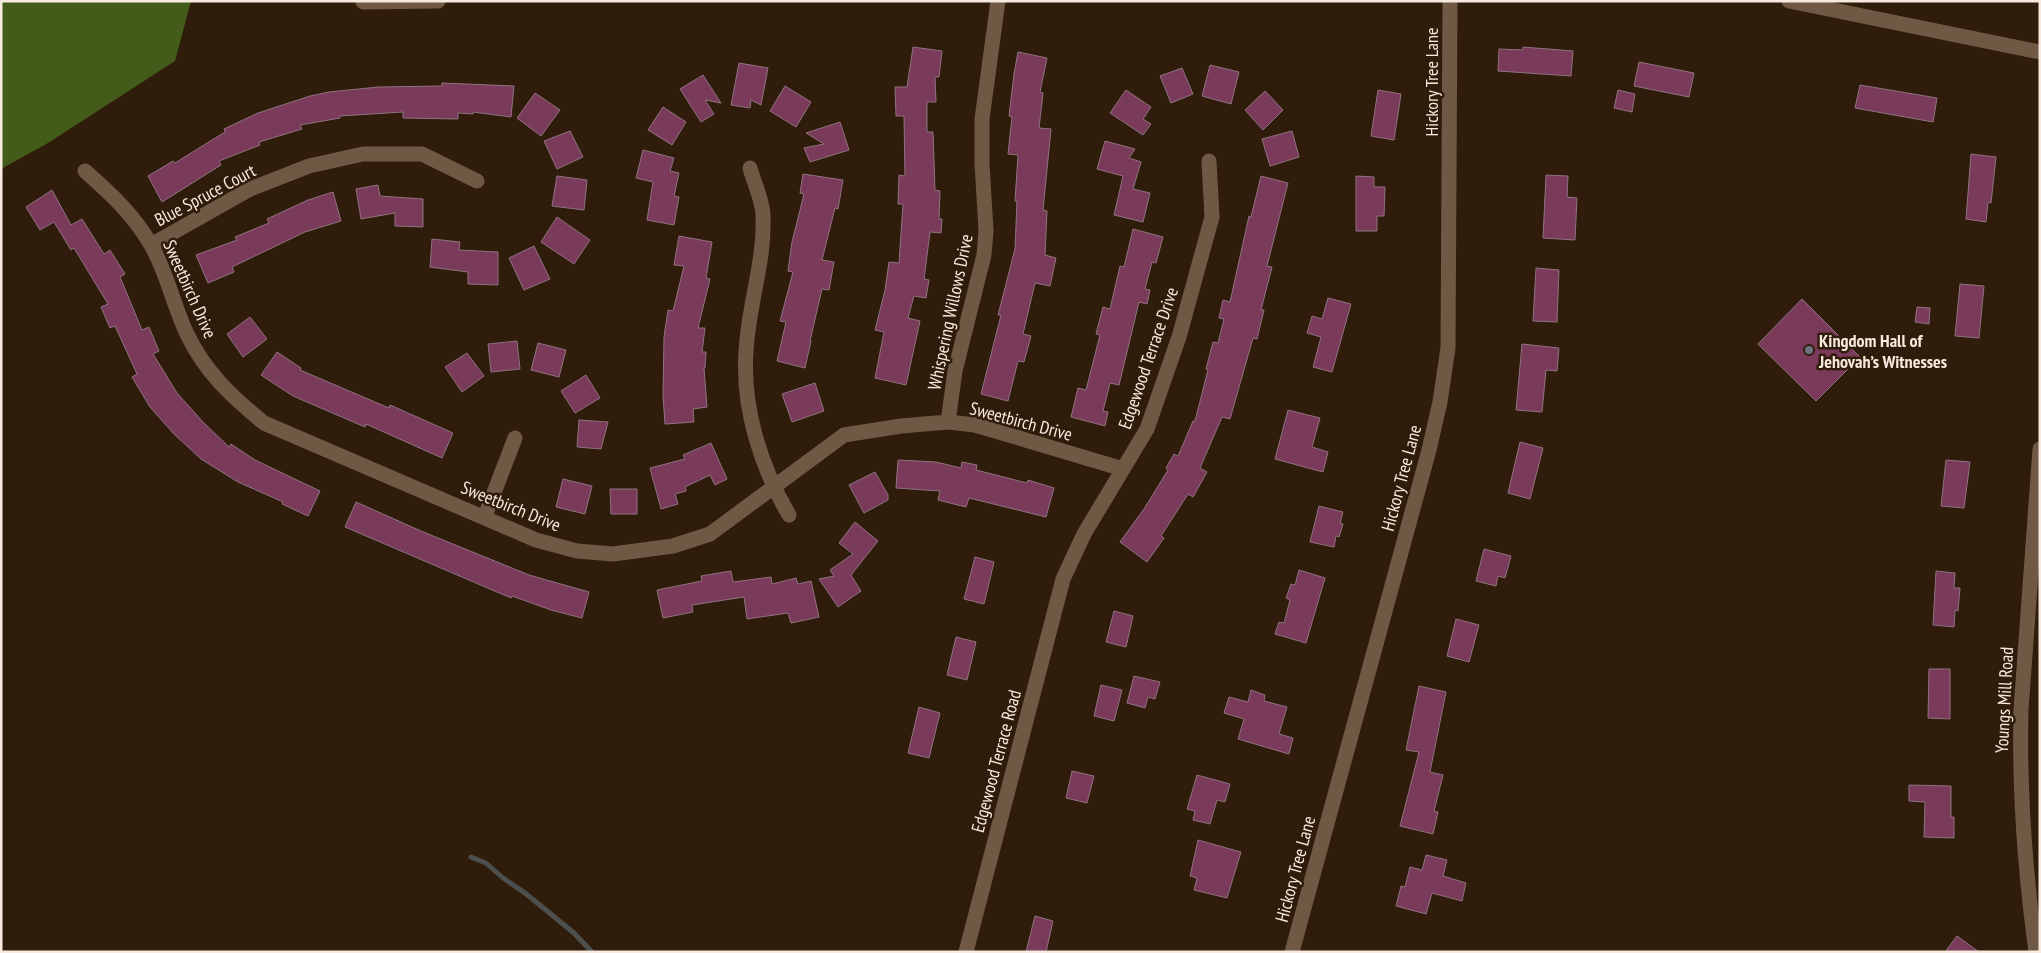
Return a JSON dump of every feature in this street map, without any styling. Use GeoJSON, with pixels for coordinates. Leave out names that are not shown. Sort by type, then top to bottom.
{"type":"FeatureCollection","features":[{"type":"Feature","properties":{"kind":"street"},"geometry":{"type":"LineString","coordinates":[[362,2],[438,1]]}},
{"type":"Feature","properties":{"kind":"street","name":"Whispering Willows Drive"},"geometry":{"type":"LineString","coordinates":[[948,422],[955,371],[984,255],[986,231],[982,163],[982,119],[998,1]]}},
{"type":"Feature","properties":{"kind":"street","name":"Hickory Tree Lane"},"geometry":{"type":"LineString","coordinates":[[1292,952],[1429,450],[1440,402],[1448,348],[1450,1]]}},
{"type":"Feature","properties":{"kind":"street"},"geometry":{"type":"LineString","coordinates":[[1789,1],[2040,52]]}},
{"type":"Feature","properties":{"kind":"street","name":"Blue Spruce Court"},"geometry":{"type":"LineString","coordinates":[[151,245],[250,188],[309,166],[362,154],[422,154],[477,182]]}},
{"type":"Feature","properties":{"kind":"street","name":"Edgewood Terrace Drive"},"geometry":{"type":"LineString","coordinates":[[1063,579],[1084,534],[1148,429],[1179,336],[1212,216],[1209,161]]}},
{"type":"Feature","properties":{"kind":"street"},"geometry":{"type":"LineString","coordinates":[[750,168],[763,214],[761,257],[746,352],[747,390],[759,454],[773,489],[789,515]]}},
{"type":"Feature","properties":{"kind":"street","name":"Sweetbirch Drive"},"geometry":{"type":"LineString","coordinates":[[85,171],[121,203],[151,245],[186,333],[204,364],[230,396],[264,423],[485,516],[536,540],[577,551],[613,554],[673,546],[710,534],[844,435],[901,426],[948,422],[976,425],[1123,469]]}},
{"type":"Feature","properties":{"kind":"street"},"geometry":{"type":"LineString","coordinates":[[485,516],[515,438]]}},
{"type":"Feature","properties":{"kind":"street","name":"Youngs Mill Road"},"geometry":{"type":"LineString","coordinates":[[2036,952],[2022,811],[2020,753],[2021,710],[2040,449]]}},
{"type":"Feature","properties":{"kind":"street","name":"Edgewood Terrace Road"},"geometry":{"type":"LineString","coordinates":[[966,952],[1063,579]]}},
{"type":"Feature","properties":{"kind":"green space"},"geometry":{"type":"Polygon","coordinates":[[[1,1],[191,1],[175,61],[48,143],[1,169],[1,1]]]}},
{"type":"Feature","properties":{"kind":"building"},"geometry":{"type":"Polygon","coordinates":[[[913,47],[942,51],[939,77],[935,77],[936,102],[927,102],[927,132],[933,132],[935,190],[940,191],[939,219],[942,219],[941,233],[930,232],[924,279],[929,280],[926,298],[914,296],[908,318],[920,321],[906,385],[875,378],[884,332],[875,330],[885,290],[889,262],[899,263],[903,204],[898,204],[899,175],[905,176],[904,116],[896,116],[895,87],[907,87],[913,47]]]}},
{"type":"Feature","properties":{"kind":"building"},"geometry":{"type":"Polygon","coordinates":[[[1523,47],[1573,51],[1571,76],[1498,71],[1499,49],[1523,50],[1523,47]]]}},
{"type":"Feature","properties":{"kind":"building"},"geometry":{"type":"Polygon","coordinates":[[[1018,52],[1047,58],[1040,92],[1043,93],[1039,128],[1051,129],[1043,210],[1047,211],[1045,255],[1056,258],[1050,286],[1035,283],[1023,334],[1031,336],[1024,362],[1018,361],[1008,401],[981,394],[1015,249],[1017,201],[1015,201],[1018,155],[1008,154],[1012,117],[1009,116],[1018,52]]]}},
{"type":"Feature","properties":{"kind":"building"},"geometry":{"type":"Polygon","coordinates":[[[1639,62],[1694,73],[1689,97],[1634,86],[1639,62]]]}},
{"type":"Feature","properties":{"kind":"building"},"geometry":{"type":"Polygon","coordinates":[[[739,63],[768,68],[761,105],[751,100],[750,108],[731,105],[739,63]]]}},
{"type":"Feature","properties":{"kind":"building"},"geometry":{"type":"Polygon","coordinates":[[[1210,65],[1239,72],[1231,104],[1202,96],[1210,65]]]}},
{"type":"Feature","properties":{"kind":"building"},"geometry":{"type":"Polygon","coordinates":[[[1182,68],[1193,94],[1171,103],[1160,76],[1182,68]]]}},
{"type":"Feature","properties":{"kind":"building"},"geometry":{"type":"Polygon","coordinates":[[[703,75],[721,103],[705,100],[714,114],[701,122],[680,89],[703,75]]]}},
{"type":"Feature","properties":{"kind":"building"},"geometry":{"type":"Polygon","coordinates":[[[442,83],[514,86],[511,117],[473,112],[473,114],[458,113],[458,119],[403,118],[403,112],[340,116],[340,118],[300,125],[302,129],[259,142],[260,145],[219,161],[221,165],[162,202],[148,176],[173,161],[175,163],[225,132],[224,129],[258,113],[310,96],[378,87],[442,86],[442,83]]]}},
{"type":"Feature","properties":{"kind":"building"},"geometry":{"type":"Polygon","coordinates":[[[1860,85],[1937,98],[1933,122],[1855,108],[1860,85]]]}},
{"type":"Feature","properties":{"kind":"building"},"geometry":{"type":"Polygon","coordinates":[[[785,86],[811,102],[796,127],[770,111],[785,86]]]}},
{"type":"Feature","properties":{"kind":"building"},"geometry":{"type":"Polygon","coordinates":[[[1126,90],[1151,107],[1143,119],[1151,124],[1143,135],[1110,113],[1126,90]]]}},
{"type":"Feature","properties":{"kind":"building"},"geometry":{"type":"Polygon","coordinates":[[[1378,90],[1401,94],[1394,140],[1371,136],[1378,90]]]}},
{"type":"Feature","properties":{"kind":"building"},"geometry":{"type":"Polygon","coordinates":[[[1618,90],[1635,94],[1632,112],[1614,108],[1618,90]]]}},
{"type":"Feature","properties":{"kind":"building"},"geometry":{"type":"Polygon","coordinates":[[[1265,91],[1283,110],[1263,130],[1245,110],[1265,91]]]}},
{"type":"Feature","properties":{"kind":"building"},"geometry":{"type":"Polygon","coordinates":[[[535,93],[560,110],[541,136],[517,118],[535,93]]]}},
{"type":"Feature","properties":{"kind":"building"},"geometry":{"type":"Polygon","coordinates":[[[663,107],[686,122],[672,145],[648,130],[663,107]]]}},
{"type":"Feature","properties":{"kind":"building"},"geometry":{"type":"Polygon","coordinates":[[[840,122],[849,150],[810,162],[804,148],[824,144],[806,133],[840,122]]]}},
{"type":"Feature","properties":{"kind":"building"},"geometry":{"type":"Polygon","coordinates":[[[570,131],[583,157],[557,169],[544,141],[570,131]]]}},
{"type":"Feature","properties":{"kind":"building"},"geometry":{"type":"Polygon","coordinates":[[[1292,131],[1299,157],[1270,166],[1262,139],[1292,131]]]}},
{"type":"Feature","properties":{"kind":"building"},"geometry":{"type":"Polygon","coordinates":[[[1105,141],[1135,149],[1129,158],[1141,162],[1133,189],[1150,193],[1143,222],[1114,215],[1123,176],[1097,169],[1105,141]]]}},
{"type":"Feature","properties":{"kind":"building"},"geometry":{"type":"Polygon","coordinates":[[[643,150],[674,158],[670,171],[679,173],[674,196],[679,197],[674,225],[647,220],[653,182],[636,178],[643,150]]]}},
{"type":"Feature","properties":{"kind":"building"},"geometry":{"type":"Polygon","coordinates":[[[1971,154],[1996,157],[1991,203],[1988,202],[1986,222],[1966,219],[1971,154]]]}},
{"type":"Feature","properties":{"kind":"building"},"geometry":{"type":"Polygon","coordinates":[[[803,174],[843,180],[838,209],[835,208],[822,260],[834,262],[829,290],[822,289],[805,368],[777,361],[786,322],[780,321],[793,272],[788,271],[792,242],[804,194],[800,193],[803,174]]]}},
{"type":"Feature","properties":{"kind":"building"},"geometry":{"type":"Polygon","coordinates":[[[1546,175],[1568,176],[1567,197],[1577,198],[1575,240],[1543,238],[1546,175]]]}},
{"type":"Feature","properties":{"kind":"building"},"geometry":{"type":"Polygon","coordinates":[[[557,176],[587,180],[584,210],[552,206],[557,176]]]}},
{"type":"Feature","properties":{"kind":"building"},"geometry":{"type":"Polygon","coordinates":[[[1261,176],[1288,183],[1267,266],[1272,267],[1261,310],[1264,310],[1257,339],[1253,338],[1230,419],[1222,417],[1200,468],[1207,472],[1193,497],[1188,494],[1161,536],[1164,538],[1147,562],[1120,542],[1144,509],[1168,470],[1166,468],[1174,454],[1178,456],[1193,421],[1195,421],[1213,342],[1218,343],[1224,319],[1219,318],[1223,300],[1230,302],[1249,216],[1251,217],[1261,176]]]}},
{"type":"Feature","properties":{"kind":"building"},"geometry":{"type":"Polygon","coordinates":[[[1356,176],[1374,177],[1374,187],[1385,187],[1384,216],[1377,216],[1377,231],[1356,231],[1356,176]]]}},
{"type":"Feature","properties":{"kind":"building"},"geometry":{"type":"Polygon","coordinates":[[[378,185],[380,196],[423,199],[423,227],[395,226],[395,213],[361,219],[356,189],[378,185]]]}},
{"type":"Feature","properties":{"kind":"building"},"geometry":{"type":"Polygon","coordinates":[[[52,190],[71,225],[82,219],[104,254],[110,250],[125,274],[120,277],[142,330],[149,327],[159,351],[153,354],[177,393],[229,447],[231,444],[255,460],[320,491],[308,516],[282,504],[283,502],[238,482],[201,459],[174,434],[150,407],[132,377],[137,374],[115,326],[110,328],[101,307],[108,304],[74,248],[71,250],[54,222],[40,230],[26,207],[52,190]]]}},
{"type":"Feature","properties":{"kind":"building"},"geometry":{"type":"Polygon","coordinates":[[[333,192],[341,221],[305,232],[232,267],[234,272],[208,283],[196,255],[237,240],[235,237],[269,223],[267,219],[308,200],[333,192]]]}},
{"type":"Feature","properties":{"kind":"building"},"geometry":{"type":"Polygon","coordinates":[[[557,217],[590,240],[574,264],[541,242],[557,217]]]}},
{"type":"Feature","properties":{"kind":"building"},"geometry":{"type":"Polygon","coordinates":[[[1133,229],[1163,237],[1156,263],[1152,262],[1145,289],[1150,290],[1147,304],[1139,302],[1119,385],[1110,383],[1103,411],[1108,412],[1105,426],[1071,417],[1078,388],[1086,390],[1100,335],[1096,334],[1103,307],[1110,309],[1120,266],[1124,267],[1133,229]]]}},
{"type":"Feature","properties":{"kind":"building"},"geometry":{"type":"Polygon","coordinates":[[[679,236],[712,242],[706,278],[710,279],[698,328],[705,328],[702,352],[706,352],[704,368],[707,407],[693,409],[694,422],[665,424],[663,396],[664,337],[668,310],[673,311],[684,266],[674,265],[679,236]]]}},
{"type":"Feature","properties":{"kind":"building"},"geometry":{"type":"Polygon","coordinates":[[[432,239],[460,242],[459,250],[498,252],[498,285],[468,284],[468,272],[430,267],[432,239]]]}},
{"type":"Feature","properties":{"kind":"building"},"geometry":{"type":"Polygon","coordinates":[[[534,246],[550,279],[524,290],[509,258],[534,246]]]}},
{"type":"Feature","properties":{"kind":"building"},"geometry":{"type":"Polygon","coordinates":[[[1536,268],[1559,270],[1557,322],[1533,321],[1536,268]]]}},
{"type":"Feature","properties":{"kind":"building"},"geometry":{"type":"Polygon","coordinates":[[[1960,284],[1984,286],[1979,338],[1955,336],[1960,284]]]}},
{"type":"Feature","properties":{"kind":"building"},"geometry":{"type":"Polygon","coordinates":[[[1328,298],[1351,304],[1332,372],[1313,367],[1321,337],[1307,333],[1312,316],[1322,319],[1328,298]]]}},
{"type":"Feature","properties":{"kind":"building","name":"Kingdom Hall of Jehovah’s Witnesses"},"geometry":{"type":"Polygon","coordinates":[[[1802,299],[1860,357],[1816,401],[1758,344],[1802,299]]]}},
{"type":"Feature","properties":{"kind":"building"},"geometry":{"type":"Polygon","coordinates":[[[1917,307],[1930,308],[1929,324],[1915,322],[1917,307]]]}},
{"type":"Feature","properties":{"kind":"building"},"geometry":{"type":"Polygon","coordinates":[[[250,317],[267,339],[243,357],[227,334],[250,317]]]}},
{"type":"Feature","properties":{"kind":"building"},"geometry":{"type":"Polygon","coordinates":[[[517,341],[520,369],[491,372],[488,344],[517,341]]]}},
{"type":"Feature","properties":{"kind":"building"},"geometry":{"type":"Polygon","coordinates":[[[538,343],[566,350],[559,377],[531,370],[538,343]]]}},
{"type":"Feature","properties":{"kind":"building"},"geometry":{"type":"Polygon","coordinates":[[[1522,344],[1559,348],[1557,371],[1546,370],[1542,412],[1516,410],[1522,344]]]}},
{"type":"Feature","properties":{"kind":"building"},"geometry":{"type":"Polygon","coordinates":[[[277,352],[301,368],[300,370],[389,408],[390,405],[453,433],[442,458],[366,424],[365,427],[293,396],[261,375],[277,352]]]}},
{"type":"Feature","properties":{"kind":"building"},"geometry":{"type":"Polygon","coordinates":[[[467,353],[484,376],[462,392],[445,367],[467,353]]]}},
{"type":"Feature","properties":{"kind":"building"},"geometry":{"type":"Polygon","coordinates":[[[586,375],[600,398],[575,413],[561,391],[586,375]]]}},
{"type":"Feature","properties":{"kind":"building"},"geometry":{"type":"Polygon","coordinates":[[[815,383],[824,411],[792,422],[782,394],[815,383]]]}},
{"type":"Feature","properties":{"kind":"building"},"geometry":{"type":"Polygon","coordinates":[[[1288,410],[1320,418],[1312,447],[1328,452],[1323,472],[1275,459],[1288,410]]]}},
{"type":"Feature","properties":{"kind":"building"},"geometry":{"type":"Polygon","coordinates":[[[579,420],[608,422],[601,449],[577,447],[579,420]]]}},
{"type":"Feature","properties":{"kind":"building"},"geometry":{"type":"Polygon","coordinates":[[[1520,442],[1543,448],[1530,499],[1508,493],[1520,442]]]}},
{"type":"Feature","properties":{"kind":"building"},"geometry":{"type":"Polygon","coordinates":[[[711,443],[727,479],[715,485],[710,475],[685,487],[686,491],[675,494],[678,504],[661,509],[650,468],[685,459],[683,455],[711,443]]]}},
{"type":"Feature","properties":{"kind":"building"},"geometry":{"type":"Polygon","coordinates":[[[898,460],[936,462],[961,468],[962,462],[977,465],[976,470],[1027,483],[1028,480],[1054,488],[1046,517],[969,498],[966,507],[938,500],[940,491],[896,488],[898,460]]]}},
{"type":"Feature","properties":{"kind":"building"},"geometry":{"type":"Polygon","coordinates":[[[1946,460],[1970,462],[1964,508],[1941,506],[1946,460]]]}},
{"type":"Feature","properties":{"kind":"building"},"geometry":{"type":"Polygon","coordinates":[[[875,472],[888,495],[888,500],[864,513],[849,485],[875,472]]]}},
{"type":"Feature","properties":{"kind":"building"},"geometry":{"type":"Polygon","coordinates":[[[563,479],[592,486],[585,514],[556,507],[563,479]]]}},
{"type":"Feature","properties":{"kind":"building"},"geometry":{"type":"Polygon","coordinates":[[[610,489],[637,489],[637,514],[611,514],[610,489]]]}},
{"type":"Feature","properties":{"kind":"building"},"geometry":{"type":"Polygon","coordinates":[[[356,502],[529,575],[589,592],[582,618],[551,610],[512,596],[511,598],[345,527],[356,502]]]}},
{"type":"Feature","properties":{"kind":"building"},"geometry":{"type":"Polygon","coordinates":[[[1319,506],[1343,512],[1340,523],[1343,524],[1339,537],[1336,536],[1334,547],[1310,542],[1319,506]]]}},
{"type":"Feature","properties":{"kind":"building"},"geometry":{"type":"Polygon","coordinates":[[[855,522],[878,541],[851,575],[861,591],[838,607],[819,579],[834,576],[830,570],[853,554],[839,543],[855,522]]]}},
{"type":"Feature","properties":{"kind":"building"},"geometry":{"type":"Polygon","coordinates":[[[1484,549],[1511,556],[1505,578],[1498,576],[1496,586],[1476,581],[1484,549]]]}},
{"type":"Feature","properties":{"kind":"building"},"geometry":{"type":"Polygon","coordinates":[[[975,557],[994,562],[984,604],[964,599],[975,557]]]}},
{"type":"Feature","properties":{"kind":"building"},"geometry":{"type":"Polygon","coordinates":[[[1299,570],[1325,578],[1306,643],[1275,634],[1279,622],[1284,623],[1290,600],[1286,598],[1291,584],[1295,585],[1299,570]]]}},
{"type":"Feature","properties":{"kind":"building"},"geometry":{"type":"Polygon","coordinates":[[[731,571],[733,582],[771,577],[772,584],[796,578],[798,584],[811,581],[819,617],[791,623],[788,613],[747,619],[744,597],[692,605],[693,612],[663,618],[657,590],[702,581],[701,576],[731,571]]]}},
{"type":"Feature","properties":{"kind":"building"},"geometry":{"type":"Polygon","coordinates":[[[1936,571],[1955,573],[1954,588],[1960,588],[1958,611],[1955,610],[1954,627],[1933,625],[1936,571]]]}},
{"type":"Feature","properties":{"kind":"building"},"geometry":{"type":"Polygon","coordinates":[[[1114,611],[1133,616],[1126,647],[1106,642],[1114,611]]]}},
{"type":"Feature","properties":{"kind":"building"},"geometry":{"type":"Polygon","coordinates":[[[1456,619],[1479,625],[1469,662],[1447,656],[1456,619]]]}},
{"type":"Feature","properties":{"kind":"building"},"geometry":{"type":"Polygon","coordinates":[[[956,637],[976,642],[967,680],[947,675],[956,637]]]}},
{"type":"Feature","properties":{"kind":"building"},"geometry":{"type":"Polygon","coordinates":[[[1929,669],[1950,669],[1950,719],[1928,718],[1929,669]]]}},
{"type":"Feature","properties":{"kind":"building"},"geometry":{"type":"Polygon","coordinates":[[[1134,676],[1160,682],[1155,699],[1148,697],[1145,708],[1127,703],[1134,676]]]}},
{"type":"Feature","properties":{"kind":"building"},"geometry":{"type":"Polygon","coordinates":[[[1101,685],[1122,690],[1114,721],[1094,716],[1101,685]]]}},
{"type":"Feature","properties":{"kind":"building"},"geometry":{"type":"Polygon","coordinates":[[[1419,686],[1446,692],[1430,772],[1443,775],[1434,811],[1438,812],[1433,834],[1400,826],[1419,752],[1406,750],[1419,686]]]}},
{"type":"Feature","properties":{"kind":"building"},"geometry":{"type":"Polygon","coordinates":[[[1251,690],[1265,695],[1264,701],[1287,707],[1279,734],[1293,738],[1289,754],[1238,739],[1244,719],[1224,713],[1229,697],[1248,702],[1251,690]]]}},
{"type":"Feature","properties":{"kind":"building"},"geometry":{"type":"Polygon","coordinates":[[[919,707],[940,713],[929,758],[908,753],[919,707]]]}},
{"type":"Feature","properties":{"kind":"building"},"geometry":{"type":"Polygon","coordinates":[[[1072,771],[1094,776],[1087,803],[1066,798],[1072,771]]]}},
{"type":"Feature","properties":{"kind":"building"},"geometry":{"type":"Polygon","coordinates":[[[1197,775],[1230,784],[1225,802],[1217,800],[1210,824],[1193,820],[1195,811],[1187,809],[1197,775]]]}},
{"type":"Feature","properties":{"kind":"building"},"geometry":{"type":"Polygon","coordinates":[[[1909,785],[1951,786],[1951,817],[1954,817],[1954,838],[1924,837],[1925,802],[1909,801],[1909,785]]]}},
{"type":"Feature","properties":{"kind":"building"},"geometry":{"type":"Polygon","coordinates":[[[1198,840],[1241,852],[1227,898],[1194,890],[1197,878],[1190,876],[1198,840]]]}},
{"type":"Feature","properties":{"kind":"building"},"geometry":{"type":"Polygon","coordinates":[[[1426,855],[1447,860],[1443,876],[1466,883],[1462,901],[1432,893],[1426,914],[1396,906],[1401,886],[1405,887],[1410,867],[1422,870],[1426,855]]]}},
{"type":"Feature","properties":{"kind":"building"},"geometry":{"type":"Polygon","coordinates":[[[1035,916],[1053,921],[1046,952],[1026,952],[1035,916]]]}},
{"type":"Feature","properties":{"kind":"building"},"geometry":{"type":"Polygon","coordinates":[[[1957,936],[1979,952],[1945,952],[1957,936]]]}},
{"type":"Feature","properties":{"kind":"waterway"},"geometry":{"type":"LineString","coordinates":[[471,857],[486,863],[503,878],[525,893],[574,933],[592,952]]}},
{"type":"Feature","properties":{"kind":"place","name":"Kingdom Hall of Jehovah’s Witnesses"},"geometry":{"type":"Point","coordinates":[1809,350]}}]}
